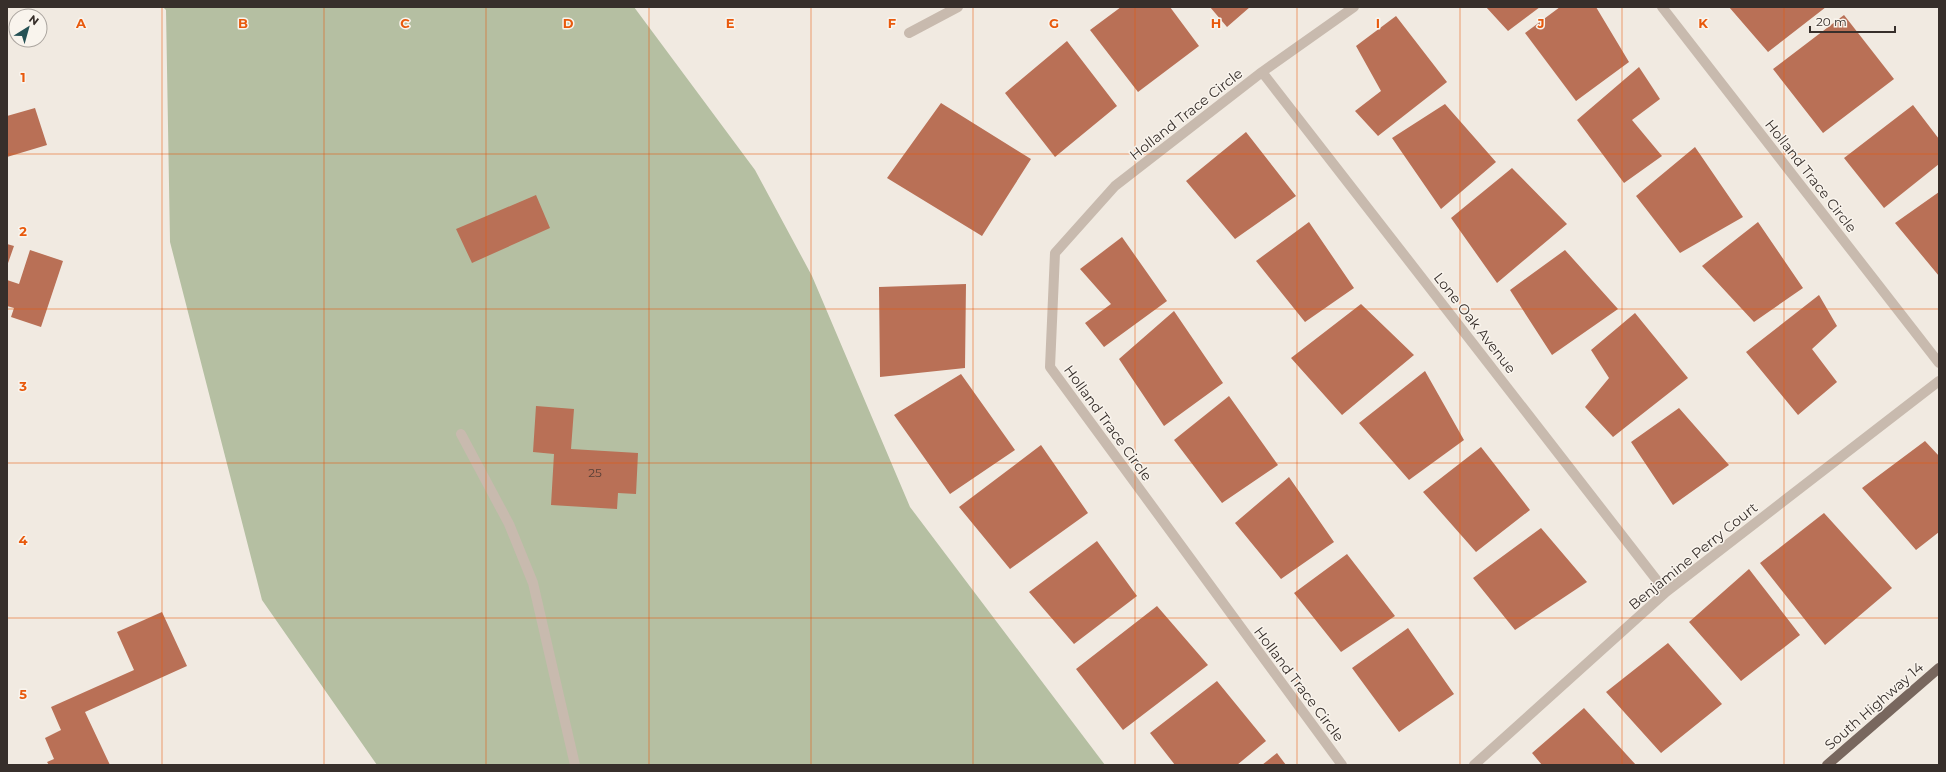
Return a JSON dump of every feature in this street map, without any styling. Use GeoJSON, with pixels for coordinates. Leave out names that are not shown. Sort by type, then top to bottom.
{"type":"FeatureCollection","features":[{"type":"Feature","properties":{"kind":"main road","name":"South Highway 14"},"geometry":{"type":"LineString","coordinates":[[1827,765],[1939,668]]}},
{"type":"Feature","properties":{"kind":"street"},"geometry":{"type":"LineString","coordinates":[[909,32],[958,7]]}},
{"type":"Feature","properties":{"kind":"street","name":"Holland Trace Circle"},"geometry":{"type":"LineString","coordinates":[[1342,765],[1050,367],[1055,253],[1115,186],[1262,72],[1354,7]]}},
{"type":"Feature","properties":{"kind":"street","name":"Holland Trace Circle"},"geometry":{"type":"LineString","coordinates":[[1662,7],[1939,363]]}},
{"type":"Feature","properties":{"kind":"street","name":"Lone Oak Avenue"},"geometry":{"type":"LineString","coordinates":[[1262,72],[1666,592]]}},
{"type":"Feature","properties":{"kind":"street","name":"Benjamine Perry Court"},"geometry":{"type":"LineString","coordinates":[[1474,765],[1666,592],[1939,382]]}},
{"type":"Feature","properties":{"kind":"street"},"geometry":{"type":"LineString","coordinates":[[461,434],[509,524],[533,583],[575,765]]}},
{"type":"Feature","properties":{"kind":"green space"},"geometry":{"type":"Polygon","coordinates":[[[163,7],[634,7],[755,170],[812,276],[910,507],[1105,765],[377,765],[262,600],[170,242],[166,10],[163,7]]]}},
{"type":"Feature","properties":{"kind":"building"},"geometry":{"type":"Polygon","coordinates":[[[1121,7],[1170,7],[1199,46],[1138,92],[1090,30],[1121,7]]]}},
{"type":"Feature","properties":{"kind":"building"},"geometry":{"type":"Polygon","coordinates":[[[1210,7],[1250,7],[1227,27],[1210,7]]]}},
{"type":"Feature","properties":{"kind":"building"},"geometry":{"type":"Polygon","coordinates":[[[1486,7],[1540,7],[1508,31],[1486,7]]]}},
{"type":"Feature","properties":{"kind":"building"},"geometry":{"type":"Polygon","coordinates":[[[1560,7],[1596,7],[1629,62],[1576,101],[1525,33],[1560,7]]]}},
{"type":"Feature","properties":{"kind":"building"},"geometry":{"type":"Polygon","coordinates":[[[1729,7],[1826,7],[1768,52],[1729,7]]]}},
{"type":"Feature","properties":{"kind":"building"},"geometry":{"type":"Polygon","coordinates":[[[1844,15],[1894,79],[1823,133],[1773,69],[1844,15]]]}},
{"type":"Feature","properties":{"kind":"building"},"geometry":{"type":"Polygon","coordinates":[[[1396,16],[1447,82],[1378,136],[1355,111],[1381,91],[1356,46],[1396,16]]]}},
{"type":"Feature","properties":{"kind":"building"},"geometry":{"type":"Polygon","coordinates":[[[1067,41],[1117,106],[1055,157],[1005,93],[1067,41]]]}},
{"type":"Feature","properties":{"kind":"building"},"geometry":{"type":"Polygon","coordinates":[[[1639,67],[1660,99],[1632,120],[1662,156],[1624,183],[1577,120],[1639,67]]]}},
{"type":"Feature","properties":{"kind":"building"},"geometry":{"type":"Polygon","coordinates":[[[941,103],[1031,159],[982,236],[887,178],[941,103]]]}},
{"type":"Feature","properties":{"kind":"building"},"geometry":{"type":"Polygon","coordinates":[[[1445,104],[1496,162],[1441,209],[1392,138],[1445,104]]]}},
{"type":"Feature","properties":{"kind":"building"},"geometry":{"type":"Polygon","coordinates":[[[1913,105],[1939,139],[1939,164],[1884,208],[1844,158],[1913,105]]]}},
{"type":"Feature","properties":{"kind":"building"},"geometry":{"type":"Polygon","coordinates":[[[35,108],[47,145],[7,157],[7,116],[35,108]]]}},
{"type":"Feature","properties":{"kind":"building"},"geometry":{"type":"Polygon","coordinates":[[[1246,132],[1296,196],[1235,239],[1186,181],[1246,132]]]}},
{"type":"Feature","properties":{"kind":"building"},"geometry":{"type":"Polygon","coordinates":[[[1695,147],[1743,217],[1680,253],[1636,196],[1695,147]]]}},
{"type":"Feature","properties":{"kind":"building"},"geometry":{"type":"Polygon","coordinates":[[[1512,168],[1567,224],[1497,283],[1451,218],[1512,168]]]}},
{"type":"Feature","properties":{"kind":"building"},"geometry":{"type":"Polygon","coordinates":[[[1939,192],[1939,276],[1895,223],[1939,192]]]}},
{"type":"Feature","properties":{"kind":"building"},"geometry":{"type":"Polygon","coordinates":[[[536,195],[550,228],[472,263],[456,229],[536,195]]]}},
{"type":"Feature","properties":{"kind":"building"},"geometry":{"type":"Polygon","coordinates":[[[1309,222],[1354,288],[1305,322],[1256,261],[1309,222]]]}},
{"type":"Feature","properties":{"kind":"building"},"geometry":{"type":"Polygon","coordinates":[[[1758,222],[1803,288],[1754,322],[1702,266],[1758,222]]]}},
{"type":"Feature","properties":{"kind":"building"},"geometry":{"type":"Polygon","coordinates":[[[1122,237],[1167,301],[1104,347],[1085,323],[1111,304],[1080,269],[1122,237]]]}},
{"type":"Feature","properties":{"kind":"building"},"geometry":{"type":"Polygon","coordinates":[[[7,244],[14,246],[7,266],[7,244]]]}},
{"type":"Feature","properties":{"kind":"building"},"geometry":{"type":"Polygon","coordinates":[[[30,250],[63,261],[41,327],[11,317],[14,308],[7,306],[7,280],[19,284],[30,250]]]}},
{"type":"Feature","properties":{"kind":"building"},"geometry":{"type":"Polygon","coordinates":[[[1565,250],[1618,309],[1552,355],[1510,290],[1565,250]]]}},
{"type":"Feature","properties":{"kind":"building"},"geometry":{"type":"Polygon","coordinates":[[[966,284],[965,368],[880,377],[879,287],[966,284]]]}},
{"type":"Feature","properties":{"kind":"building"},"geometry":{"type":"Polygon","coordinates":[[[1819,295],[1837,326],[1812,349],[1837,382],[1798,415],[1746,352],[1819,295]]]}},
{"type":"Feature","properties":{"kind":"building"},"geometry":{"type":"Polygon","coordinates":[[[1361,304],[1414,355],[1342,415],[1291,358],[1361,304]]]}},
{"type":"Feature","properties":{"kind":"building"},"geometry":{"type":"Polygon","coordinates":[[[1174,311],[1223,383],[1164,426],[1119,359],[1174,311]]]}},
{"type":"Feature","properties":{"kind":"building"},"geometry":{"type":"Polygon","coordinates":[[[1635,313],[1688,378],[1613,437],[1585,407],[1609,378],[1591,350],[1635,313]]]}},
{"type":"Feature","properties":{"kind":"building"},"geometry":{"type":"Polygon","coordinates":[[[1425,371],[1464,440],[1409,480],[1359,423],[1425,371]]]}},
{"type":"Feature","properties":{"kind":"building"},"geometry":{"type":"Polygon","coordinates":[[[961,374],[1015,450],[950,494],[894,415],[961,374]]]}},
{"type":"Feature","properties":{"kind":"building"},"geometry":{"type":"Polygon","coordinates":[[[1229,396],[1278,465],[1222,503],[1174,440],[1229,396]]]}},
{"type":"Feature","properties":{"kind":"building"},"geometry":{"type":"Polygon","coordinates":[[[536,406],[574,409],[571,449],[638,453],[636,494],[618,493],[617,509],[551,505],[554,454],[533,452],[536,406]]]}},
{"type":"Feature","properties":{"kind":"building"},"geometry":{"type":"Polygon","coordinates":[[[1679,408],[1729,465],[1673,505],[1631,442],[1679,408]]]}},
{"type":"Feature","properties":{"kind":"building"},"geometry":{"type":"Polygon","coordinates":[[[1925,441],[1939,456],[1939,532],[1916,550],[1862,488],[1925,441]]]}},
{"type":"Feature","properties":{"kind":"building"},"geometry":{"type":"Polygon","coordinates":[[[1041,445],[1088,513],[1010,569],[959,507],[1041,445]]]}},
{"type":"Feature","properties":{"kind":"building"},"geometry":{"type":"Polygon","coordinates":[[[1481,447],[1530,510],[1476,552],[1423,492],[1481,447]]]}},
{"type":"Feature","properties":{"kind":"building"},"geometry":{"type":"Polygon","coordinates":[[[1289,477],[1334,542],[1281,579],[1235,523],[1289,477]]]}},
{"type":"Feature","properties":{"kind":"building"},"geometry":{"type":"Polygon","coordinates":[[[1824,513],[1892,588],[1825,645],[1760,563],[1824,513]]]}},
{"type":"Feature","properties":{"kind":"building"},"geometry":{"type":"Polygon","coordinates":[[[1541,528],[1587,582],[1515,630],[1473,578],[1541,528]]]}},
{"type":"Feature","properties":{"kind":"building"},"geometry":{"type":"Polygon","coordinates":[[[1097,541],[1137,596],[1074,644],[1029,592],[1097,541]]]}},
{"type":"Feature","properties":{"kind":"building"},"geometry":{"type":"Polygon","coordinates":[[[1347,554],[1395,616],[1341,652],[1294,593],[1347,554]]]}},
{"type":"Feature","properties":{"kind":"building"},"geometry":{"type":"Polygon","coordinates":[[[1749,569],[1800,635],[1741,681],[1689,622],[1749,569]]]}},
{"type":"Feature","properties":{"kind":"building"},"geometry":{"type":"Polygon","coordinates":[[[1157,606],[1208,665],[1123,730],[1076,669],[1157,606]]]}},
{"type":"Feature","properties":{"kind":"building"},"geometry":{"type":"Polygon","coordinates":[[[162,612],[187,666],[85,712],[110,765],[49,765],[47,762],[54,759],[45,738],[61,730],[51,707],[134,670],[117,632],[162,612]]]}},
{"type":"Feature","properties":{"kind":"building"},"geometry":{"type":"Polygon","coordinates":[[[1408,628],[1454,694],[1399,732],[1352,668],[1408,628]]]}},
{"type":"Feature","properties":{"kind":"building"},"geometry":{"type":"Polygon","coordinates":[[[1668,643],[1722,704],[1661,753],[1606,692],[1668,643]]]}},
{"type":"Feature","properties":{"kind":"building"},"geometry":{"type":"Polygon","coordinates":[[[1217,681],[1266,741],[1237,765],[1175,765],[1150,733],[1217,681]]]}},
{"type":"Feature","properties":{"kind":"building"},"geometry":{"type":"Polygon","coordinates":[[[1584,708],[1636,765],[1542,765],[1532,753],[1584,708]]]}},
{"type":"Feature","properties":{"kind":"building"},"geometry":{"type":"Polygon","coordinates":[[[1277,753],[1286,765],[1262,765],[1277,753]]]}}]}
